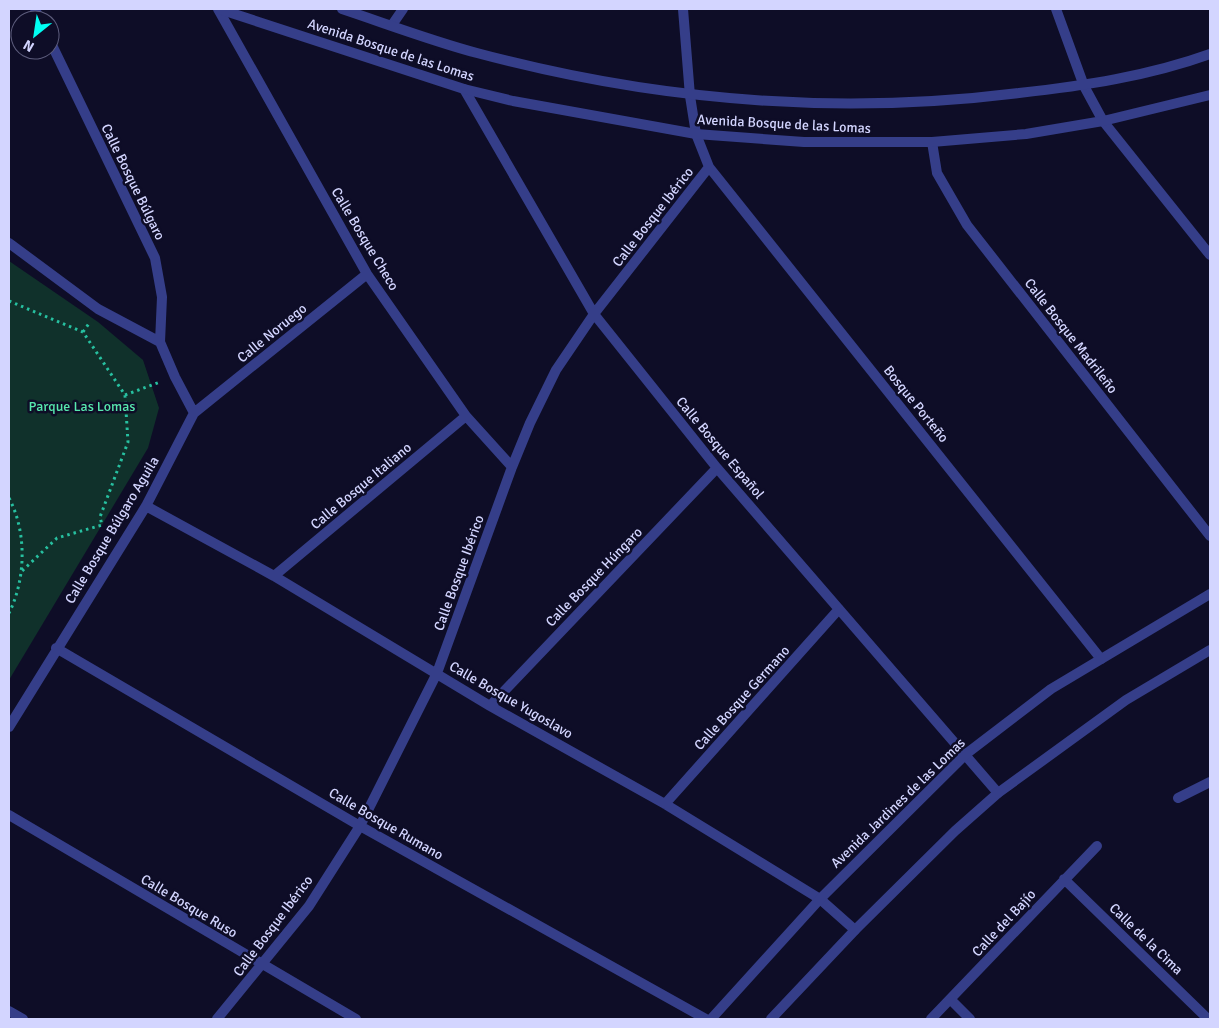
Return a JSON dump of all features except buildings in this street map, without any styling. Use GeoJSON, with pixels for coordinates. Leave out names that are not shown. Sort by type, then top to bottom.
{"type":"FeatureCollection","features":[{"type":"Feature","properties":{"kind":"street","name":"Avenida Bosque de las Lomas"},"geometry":{"type":"LineString","coordinates":[[219,9],[464,89],[513,101],[696,134],[804,142],[932,142],[1026,134],[1103,121],[1210,95]]}},
{"type":"Feature","properties":{"kind":"street","name":"Calle Bosque Checo"},"geometry":{"type":"LineString","coordinates":[[219,9],[367,274],[466,416],[512,468]]}},
{"type":"Feature","properties":{"kind":"street","name":"Avenida Bosque de las Lomas"},"geometry":{"type":"LineString","coordinates":[[342,9],[476,53],[541,68],[633,87],[690,96],[750,101],[911,103],[994,96],[1084,86],[1193,60],[1210,54]]}},
{"type":"Feature","properties":{"kind":"street"},"geometry":{"type":"LineString","coordinates":[[392,25],[403,9]]}},
{"type":"Feature","properties":{"kind":"street","name":"Calle Bosque Ibérico"},"geometry":{"type":"LineString","coordinates":[[217,1019],[263,965],[309,906],[360,826],[437,673],[512,468],[530,423],[556,370],[594,314],[708,167],[696,134],[690,96],[683,9]]}},
{"type":"Feature","properties":{"kind":"street"},"geometry":{"type":"LineString","coordinates":[[1056,9],[1084,86],[1103,121],[1210,255]]}},
{"type":"Feature","properties":{"kind":"street","name":"Calle Bosque Búlgaro"},"geometry":{"type":"LineString","coordinates":[[59,60],[155,258],[162,297],[160,342]]}},
{"type":"Feature","properties":{"kind":"street","name":"Calle Bosque Español"},"geometry":{"type":"LineString","coordinates":[[464,89],[594,314],[717,468],[998,793]]}},
{"type":"Feature","properties":{"kind":"street","name":"Calle Bosque Madrileño"},"geometry":{"type":"LineString","coordinates":[[932,142],[937,173],[967,225],[1210,536]]}},
{"type":"Feature","properties":{"kind":"street","name":"Bosque Porteño"},"geometry":{"type":"LineString","coordinates":[[708,167],[1102,659]]}},
{"type":"Feature","properties":{"kind":"street"},"geometry":{"type":"LineString","coordinates":[[9,243],[36,265],[98,308],[160,342],[175,378],[194,413]]}},
{"type":"Feature","properties":{"kind":"street","name":"Calle Noruego"},"geometry":{"type":"LineString","coordinates":[[194,413],[367,274]]}},
{"type":"Feature","properties":{"kind":"street","name":"Calle Bosque Búlgaro Aguila"},"geometry":{"type":"LineString","coordinates":[[9,727],[56,648],[146,506],[194,413]]}},
{"type":"Feature","properties":{"kind":"street","name":"Calle Bosque Italiano"},"geometry":{"type":"LineString","coordinates":[[274,576],[466,416]]}},
{"type":"Feature","properties":{"kind":"street","name":"Calle Bosque Húngaro"},"geometry":{"type":"LineString","coordinates":[[490,706],[717,468]]}},
{"type":"Feature","properties":{"kind":"street","name":"Calle Bosque Yugoslavo"},"geometry":{"type":"LineString","coordinates":[[146,506],[274,576],[490,706],[665,804],[820,899],[855,930]]}},
{"type":"Feature","properties":{"kind":"street","name":"Avenida Jardines de las Lomas"},"geometry":{"type":"LineString","coordinates":[[711,1019],[820,899],[966,754],[1051,689],[1210,594]]}},
{"type":"Feature","properties":{"kind":"street","name":"Calle Bosque Germano"},"geometry":{"type":"LineString","coordinates":[[665,804],[839,609]]}},
{"type":"Feature","properties":{"kind":"street","name":"Calle Bosque Rumano"},"geometry":{"type":"LineString","coordinates":[[56,648],[360,826],[706,1019]]}},
{"type":"Feature","properties":{"kind":"street"},"geometry":{"type":"LineString","coordinates":[[771,1019],[855,930],[955,831],[998,793],[1126,700],[1210,650]]}},
{"type":"Feature","properties":{"kind":"street"},"geometry":{"type":"LineString","coordinates":[[1178,798],[1210,782]]}},
{"type":"Feature","properties":{"kind":"street","name":"Calle Bosque Ruso"},"geometry":{"type":"LineString","coordinates":[[9,815],[356,1019]]}},
{"type":"Feature","properties":{"kind":"street","name":"Calle del Bajío"},"geometry":{"type":"LineString","coordinates":[[931,1019],[1097,846]]}},
{"type":"Feature","properties":{"kind":"street","name":"Calle de la Cima"},"geometry":{"type":"LineString","coordinates":[[1064,879],[1208,1019]]}},
{"type":"Feature","properties":{"kind":"street"},"geometry":{"type":"LineString","coordinates":[[951,1000],[970,1019]]}},
{"type":"Feature","properties":{"kind":"street"},"geometry":{"type":"LineString","coordinates":[[9,1011],[23,1019]]}},
{"type":"Feature","properties":{"kind":"path"},"geometry":{"type":"LineString","coordinates":[[9,301],[83,332],[125,395],[128,442],[100,517],[102,525],[57,538],[22,571]]}},
{"type":"Feature","properties":{"kind":"path"},"geometry":{"type":"LineString","coordinates":[[125,395],[175,378]]}},
{"type":"Feature","properties":{"kind":"path"},"geometry":{"type":"LineString","coordinates":[[9,498],[18,515],[22,571],[9,613]]}},
{"type":"Feature","properties":{"kind":"green space","name":"Parque Las Lomas"},"geometry":{"type":"Polygon","coordinates":[[[9,261],[98,322],[143,360],[159,408],[148,448],[9,680],[9,261]]]}}]}
